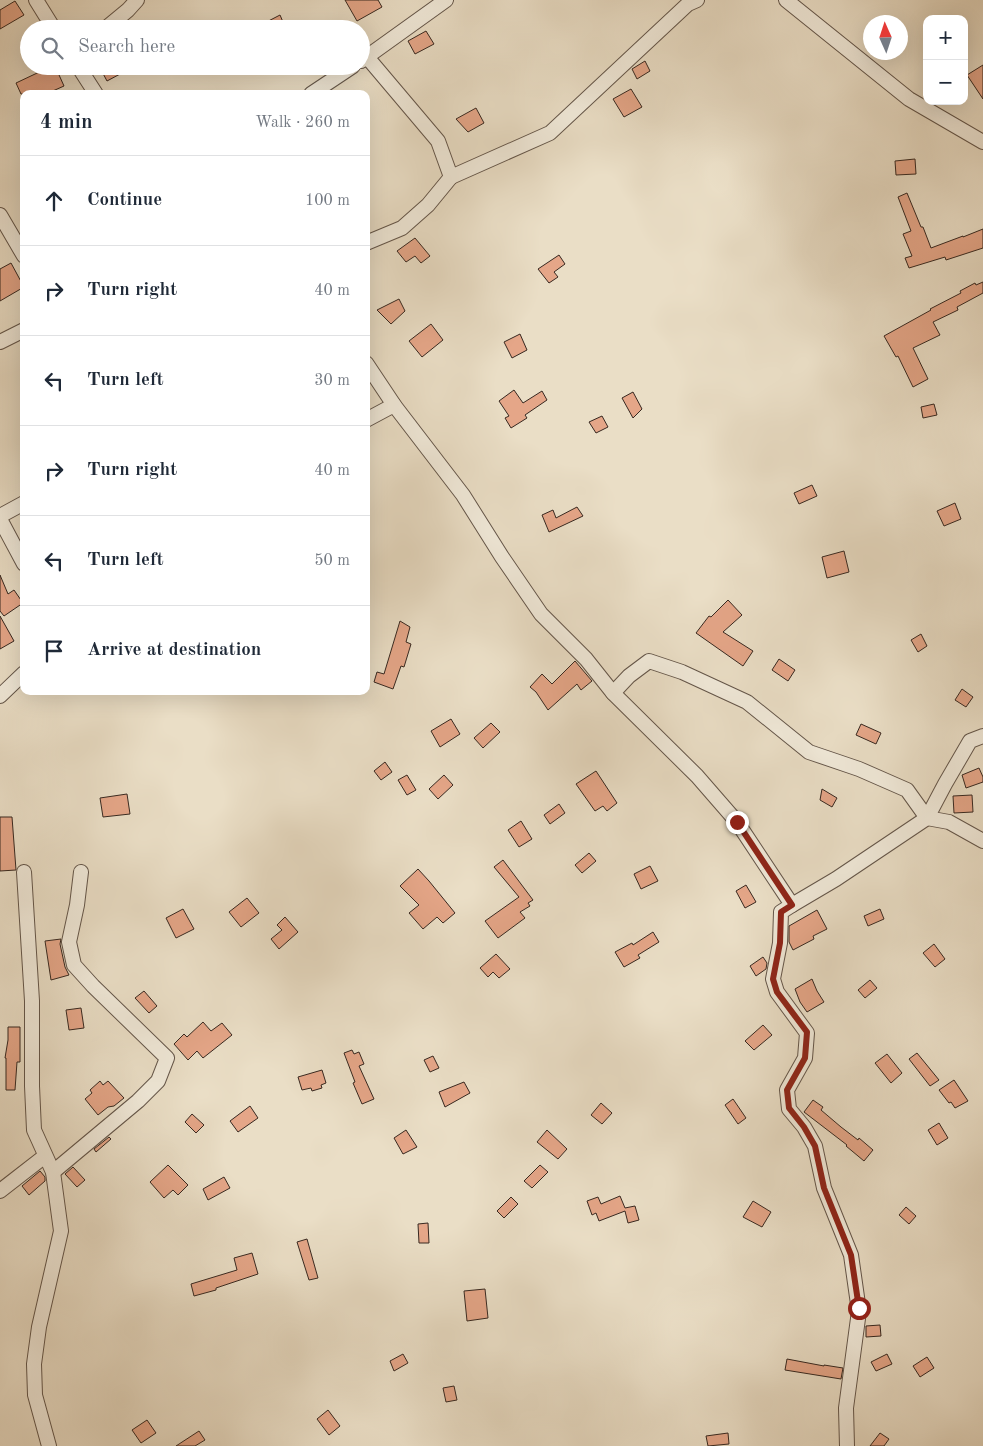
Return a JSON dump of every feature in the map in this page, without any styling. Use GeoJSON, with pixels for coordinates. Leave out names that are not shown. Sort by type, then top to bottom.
{"type":"FeatureCollection","features":[{"type":"Feature","properties":{"kind":"street"},"geometry":{"type":"LineString","coordinates":[[36,0],[48,20]]}},
{"type":"Feature","properties":{"kind":"street"},"geometry":{"type":"LineString","coordinates":[[116,20],[137,0]]}},
{"type":"Feature","properties":{"kind":"street"},"geometry":{"type":"LineString","coordinates":[[370,55],[446,0]]}},
{"type":"Feature","properties":{"kind":"street"},"geometry":{"type":"LineString","coordinates":[[370,241],[402,228],[428,205],[451,176],[550,133],[688,4],[697,0]]}},
{"type":"Feature","properties":{"kind":"street"},"geometry":{"type":"LineString","coordinates":[[786,0],[909,100],[983,142]]}},
{"type":"Feature","properties":{"kind":"street"},"geometry":{"type":"LineString","coordinates":[[370,66],[438,141],[451,176]]}},
{"type":"Feature","properties":{"kind":"street"},"geometry":{"type":"LineString","coordinates":[[84,75],[93,90]]}},
{"type":"Feature","properties":{"kind":"street"},"geometry":{"type":"LineString","coordinates":[[318,90],[340,75]]}},
{"type":"Feature","properties":{"kind":"street"},"geometry":{"type":"LineString","coordinates":[[0,215],[20,249]]}},
{"type":"Feature","properties":{"kind":"street"},"geometry":{"type":"LineString","coordinates":[[0,342],[20,332]]}},
{"type":"Feature","properties":{"kind":"street"},"geometry":{"type":"LineString","coordinates":[[370,369],[394,405],[463,495],[541,614],[586,659],[614,693],[698,776],[737,822],[792,905]]}},
{"type":"Feature","properties":{"kind":"street"},"geometry":{"type":"LineString","coordinates":[[370,418],[394,405]]}},
{"type":"Feature","properties":{"kind":"street"},"geometry":{"type":"LineString","coordinates":[[20,505],[0,517],[20,556]]}},
{"type":"Feature","properties":{"kind":"street"},"geometry":{"type":"LineString","coordinates":[[614,693],[629,676],[649,661],[682,672],[747,702],[808,752],[859,769],[907,790],[927,818],[948,822],[983,841]]}},
{"type":"Feature","properties":{"kind":"street"},"geometry":{"type":"LineString","coordinates":[[0,696],[20,677]]}},
{"type":"Feature","properties":{"kind":"street"},"geometry":{"type":"LineString","coordinates":[[848,1446],[846,1408],[859,1311],[851,1255],[824,1188],[815,1146],[804,1127],[789,1108],[787,1090],[805,1058],[807,1032],[777,992],[773,979],[780,943],[781,912],[836,879],[927,818],[970,742],[983,736]]}},
{"type":"Feature","properties":{"kind":"street"},"geometry":{"type":"LineString","coordinates":[[24,872],[32,1001],[34,1130],[53,1172],[61,1231],[39,1327],[34,1364],[35,1396],[49,1446]]}},
{"type":"Feature","properties":{"kind":"street"},"geometry":{"type":"LineString","coordinates":[[53,1172],[158,1081],[167,1058],[74,965],[70,942],[81,872]]}},
{"type":"Feature","properties":{"kind":"street"},"geometry":{"type":"LineString","coordinates":[[0,1191],[46,1156]]}},
{"type":"Feature","properties":{"kind":"building"},"geometry":{"type":"Polygon","coordinates":[[[345,0],[378,0],[382,7],[356,20],[345,0]]]}},
{"type":"Feature","properties":{"kind":"building"},"geometry":{"type":"Polygon","coordinates":[[[15,1],[24,15],[0,29],[0,10],[15,1]]]}},
{"type":"Feature","properties":{"kind":"building"},"geometry":{"type":"Polygon","coordinates":[[[280,15],[282,20],[270,20],[280,15]]]}},
{"type":"Feature","properties":{"kind":"building"},"geometry":{"type":"Polygon","coordinates":[[[426,31],[434,44],[415,54],[408,41],[426,31]]]}},
{"type":"Feature","properties":{"kind":"building"},"geometry":{"type":"Polygon","coordinates":[[[645,61],[650,71],[637,79],[632,69],[645,61]]]}},
{"type":"Feature","properties":{"kind":"building"},"geometry":{"type":"Polygon","coordinates":[[[983,65],[983,99],[968,76],[968,74],[983,65]]]}},
{"type":"Feature","properties":{"kind":"building"},"geometry":{"type":"Polygon","coordinates":[[[33,75],[59,75],[64,86],[55,90],[20,90],[20,92],[16,83],[33,75]]]}},
{"type":"Feature","properties":{"kind":"building"},"geometry":{"type":"Polygon","coordinates":[[[104,75],[118,75],[107,81],[104,75]]]}},
{"type":"Feature","properties":{"kind":"building"},"geometry":{"type":"Polygon","coordinates":[[[631,89],[642,107],[624,117],[613,99],[631,89]]]}},
{"type":"Feature","properties":{"kind":"building"},"geometry":{"type":"Polygon","coordinates":[[[476,108],[484,123],[468,132],[456,119],[476,108]]]}},
{"type":"Feature","properties":{"kind":"building"},"geometry":{"type":"Polygon","coordinates":[[[915,159],[916,174],[896,175],[895,161],[915,159]]]}},
{"type":"Feature","properties":{"kind":"building"},"geometry":{"type":"Polygon","coordinates":[[[907,193],[931,248],[983,229],[983,248],[946,260],[945,257],[909,268],[905,258],[912,256],[903,234],[911,231],[898,197],[907,193]]]}},
{"type":"Feature","properties":{"kind":"building"},"geometry":{"type":"Polygon","coordinates":[[[415,238],[430,256],[421,263],[415,256],[406,262],[397,251],[415,238]]]}},
{"type":"Feature","properties":{"kind":"building"},"geometry":{"type":"Polygon","coordinates":[[[559,255],[565,264],[554,272],[558,277],[549,283],[538,269],[559,255]]]}},
{"type":"Feature","properties":{"kind":"building"},"geometry":{"type":"Polygon","coordinates":[[[11,263],[20,280],[20,289],[0,301],[0,269],[11,263]]]}},
{"type":"Feature","properties":{"kind":"building"},"geometry":{"type":"Polygon","coordinates":[[[983,282],[983,293],[957,307],[958,310],[933,322],[940,335],[913,348],[928,379],[913,387],[898,356],[896,357],[884,336],[961,293],[960,291],[975,283],[976,285],[983,282]]]}},
{"type":"Feature","properties":{"kind":"building"},"geometry":{"type":"Polygon","coordinates":[[[399,299],[405,311],[391,324],[377,310],[399,299]]]}},
{"type":"Feature","properties":{"kind":"building"},"geometry":{"type":"Polygon","coordinates":[[[431,324],[443,340],[422,357],[409,341],[431,324]]]}},
{"type":"Feature","properties":{"kind":"building"},"geometry":{"type":"Polygon","coordinates":[[[520,334],[527,350],[512,358],[504,342],[520,334]]]}},
{"type":"Feature","properties":{"kind":"building"},"geometry":{"type":"Polygon","coordinates":[[[514,390],[523,403],[542,391],[547,400],[525,415],[527,418],[511,428],[505,418],[509,416],[499,401],[514,390]]]}},
{"type":"Feature","properties":{"kind":"building"},"geometry":{"type":"Polygon","coordinates":[[[633,392],[642,409],[633,418],[622,398],[633,392]]]}},
{"type":"Feature","properties":{"kind":"building"},"geometry":{"type":"Polygon","coordinates":[[[934,404],[937,415],[923,418],[921,407],[934,404]]]}},
{"type":"Feature","properties":{"kind":"building"},"geometry":{"type":"Polygon","coordinates":[[[602,416],[608,427],[596,433],[589,422],[602,416]]]}},
{"type":"Feature","properties":{"kind":"building"},"geometry":{"type":"Polygon","coordinates":[[[812,485],[817,496],[799,504],[794,493],[812,485]]]}},
{"type":"Feature","properties":{"kind":"building"},"geometry":{"type":"Polygon","coordinates":[[[955,503],[961,519],[944,526],[937,511],[955,503]]]}},
{"type":"Feature","properties":{"kind":"building"},"geometry":{"type":"Polygon","coordinates":[[[577,507],[583,516],[549,532],[542,515],[553,510],[556,518],[577,507]]]}},
{"type":"Feature","properties":{"kind":"building"},"geometry":{"type":"Polygon","coordinates":[[[844,551],[849,572],[827,578],[822,557],[844,551]]]}},
{"type":"Feature","properties":{"kind":"building"},"geometry":{"type":"Polygon","coordinates":[[[0,575],[8,594],[14,590],[20,599],[20,605],[4,616],[0,611],[0,575]]]}},
{"type":"Feature","properties":{"kind":"building"},"geometry":{"type":"Polygon","coordinates":[[[728,600],[742,615],[723,632],[753,651],[743,666],[696,633],[709,616],[711,617],[728,600]]]}},
{"type":"Feature","properties":{"kind":"building"},"geometry":{"type":"Polygon","coordinates":[[[0,616],[14,641],[0,649],[0,616]]]}},
{"type":"Feature","properties":{"kind":"building"},"geometry":{"type":"Polygon","coordinates":[[[400,621],[410,627],[406,642],[411,644],[404,667],[401,666],[393,689],[374,682],[377,672],[384,674],[400,621]]]}},
{"type":"Feature","properties":{"kind":"building"},"geometry":{"type":"Polygon","coordinates":[[[921,634],[927,646],[918,652],[911,640],[921,634]]]}},
{"type":"Feature","properties":{"kind":"building"},"geometry":{"type":"Polygon","coordinates":[[[779,659],[795,670],[788,681],[772,670],[779,659]]]}},
{"type":"Feature","properties":{"kind":"building"},"geometry":{"type":"Polygon","coordinates":[[[575,661],[592,681],[581,690],[577,684],[548,710],[536,692],[530,687],[542,674],[552,684],[575,661]]]}},
{"type":"Feature","properties":{"kind":"building"},"geometry":{"type":"Polygon","coordinates":[[[962,689],[973,697],[966,707],[955,700],[962,689]]]}},
{"type":"Feature","properties":{"kind":"building"},"geometry":{"type":"Polygon","coordinates":[[[451,719],[460,734],[440,747],[431,731],[451,719]]]}},
{"type":"Feature","properties":{"kind":"building"},"geometry":{"type":"Polygon","coordinates":[[[491,723],[500,732],[483,748],[474,738],[491,723]]]}},
{"type":"Feature","properties":{"kind":"building"},"geometry":{"type":"Polygon","coordinates":[[[861,724],[881,733],[876,744],[856,735],[861,724]]]}},
{"type":"Feature","properties":{"kind":"building"},"geometry":{"type":"Polygon","coordinates":[[[385,762],[392,772],[381,780],[374,771],[385,762]]]}},
{"type":"Feature","properties":{"kind":"building"},"geometry":{"type":"Polygon","coordinates":[[[979,768],[983,782],[966,788],[962,775],[979,768]]]}},
{"type":"Feature","properties":{"kind":"building"},"geometry":{"type":"Polygon","coordinates":[[[596,771],[617,803],[607,811],[603,806],[595,811],[576,784],[596,771]]]}},
{"type":"Feature","properties":{"kind":"building"},"geometry":{"type":"Polygon","coordinates":[[[407,775],[416,790],[407,795],[398,780],[407,775]]]}},
{"type":"Feature","properties":{"kind":"building"},"geometry":{"type":"Polygon","coordinates":[[[444,775],[453,785],[438,799],[429,789],[444,775]]]}},
{"type":"Feature","properties":{"kind":"building"},"geometry":{"type":"Polygon","coordinates":[[[822,789],[837,798],[832,807],[820,800],[822,789]]]}},
{"type":"Feature","properties":{"kind":"building"},"geometry":{"type":"Polygon","coordinates":[[[127,794],[130,814],[103,817],[100,798],[127,794]]]}},
{"type":"Feature","properties":{"kind":"building"},"geometry":{"type":"Polygon","coordinates":[[[972,795],[973,812],[954,813],[953,796],[972,795]]]}},
{"type":"Feature","properties":{"kind":"building"},"geometry":{"type":"Polygon","coordinates":[[[559,804],[565,813],[550,824],[544,815],[559,804]]]}},
{"type":"Feature","properties":{"kind":"building"},"geometry":{"type":"Polygon","coordinates":[[[0,817],[12,817],[16,870],[0,871],[0,817]]]}},
{"type":"Feature","properties":{"kind":"building"},"geometry":{"type":"Polygon","coordinates":[[[521,821],[532,839],[519,847],[508,830],[521,821]]]}},
{"type":"Feature","properties":{"kind":"building"},"geometry":{"type":"Polygon","coordinates":[[[589,853],[596,861],[582,873],[575,865],[589,853]]]}},
{"type":"Feature","properties":{"kind":"building"},"geometry":{"type":"Polygon","coordinates":[[[503,860],[533,900],[528,903],[530,906],[520,912],[525,918],[498,938],[485,921],[519,897],[494,867],[503,860]]]}},
{"type":"Feature","properties":{"kind":"building"},"geometry":{"type":"Polygon","coordinates":[[[650,866],[658,881],[641,889],[634,874],[650,866]]]}},
{"type":"Feature","properties":{"kind":"building"},"geometry":{"type":"Polygon","coordinates":[[[418,869],[455,913],[443,923],[437,917],[423,929],[409,913],[419,905],[400,886],[418,869]]]}},
{"type":"Feature","properties":{"kind":"building"},"geometry":{"type":"Polygon","coordinates":[[[746,885],[756,902],[745,908],[736,891],[746,885]]]}},
{"type":"Feature","properties":{"kind":"building"},"geometry":{"type":"Polygon","coordinates":[[[247,898],[259,913],[241,927],[229,912],[247,898]]]}},
{"type":"Feature","properties":{"kind":"building"},"geometry":{"type":"Polygon","coordinates":[[[183,909],[194,929],[176,938],[166,918],[183,909]]]}},
{"type":"Feature","properties":{"kind":"building"},"geometry":{"type":"Polygon","coordinates":[[[880,909],[884,919],[868,926],[864,916],[880,909]]]}},
{"type":"Feature","properties":{"kind":"building"},"geometry":{"type":"Polygon","coordinates":[[[817,910],[827,929],[813,936],[814,939],[793,950],[789,942],[789,926],[817,910]]]}},
{"type":"Feature","properties":{"kind":"building"},"geometry":{"type":"Polygon","coordinates":[[[285,917],[298,932],[279,949],[271,939],[282,930],[277,925],[285,917]]]}},
{"type":"Feature","properties":{"kind":"building"},"geometry":{"type":"Polygon","coordinates":[[[653,932],[659,942],[638,955],[640,958],[624,967],[615,952],[632,943],[633,945],[653,932]]]}},
{"type":"Feature","properties":{"kind":"building"},"geometry":{"type":"Polygon","coordinates":[[[61,939],[60,944],[65,967],[69,975],[51,980],[45,941],[61,939]]]}},
{"type":"Feature","properties":{"kind":"building"},"geometry":{"type":"Polygon","coordinates":[[[934,944],[945,959],[935,967],[923,953],[934,944]]]}},
{"type":"Feature","properties":{"kind":"building"},"geometry":{"type":"Polygon","coordinates":[[[496,954],[510,969],[499,978],[493,972],[488,977],[480,968],[496,954]]]}},
{"type":"Feature","properties":{"kind":"building"},"geometry":{"type":"Polygon","coordinates":[[[763,957],[767,963],[766,969],[756,976],[750,966],[763,957]]]}},
{"type":"Feature","properties":{"kind":"building"},"geometry":{"type":"Polygon","coordinates":[[[812,979],[824,1002],[807,1012],[800,1002],[795,989],[812,979]]]}},
{"type":"Feature","properties":{"kind":"building"},"geometry":{"type":"Polygon","coordinates":[[[870,980],[877,988],[865,998],[858,990],[870,980]]]}},
{"type":"Feature","properties":{"kind":"building"},"geometry":{"type":"Polygon","coordinates":[[[144,991],[157,1006],[149,1013],[135,998],[144,991]]]}},
{"type":"Feature","properties":{"kind":"building"},"geometry":{"type":"Polygon","coordinates":[[[81,1008],[84,1028],[69,1030],[66,1010],[81,1008]]]}},
{"type":"Feature","properties":{"kind":"building"},"geometry":{"type":"Polygon","coordinates":[[[203,1022],[211,1031],[222,1023],[232,1035],[203,1058],[197,1051],[188,1060],[174,1044],[184,1034],[187,1037],[203,1022]]]}},
{"type":"Feature","properties":{"kind":"building"},"geometry":{"type":"Polygon","coordinates":[[[763,1025],[772,1035],[754,1050],[745,1041],[763,1025]]]}},
{"type":"Feature","properties":{"kind":"building"},"geometry":{"type":"Polygon","coordinates":[[[8,1027],[20,1027],[20,1062],[17,1062],[15,1090],[6,1090],[5,1058],[8,1027]]]}},
{"type":"Feature","properties":{"kind":"building"},"geometry":{"type":"Polygon","coordinates":[[[352,1050],[354,1054],[359,1052],[364,1064],[359,1066],[374,1099],[362,1104],[344,1053],[352,1050]]]}},
{"type":"Feature","properties":{"kind":"building"},"geometry":{"type":"Polygon","coordinates":[[[917,1053],[939,1080],[930,1086],[909,1059],[917,1053]]]}},
{"type":"Feature","properties":{"kind":"building"},"geometry":{"type":"Polygon","coordinates":[[[887,1054],[902,1073],[891,1083],[875,1063],[887,1054]]]}},
{"type":"Feature","properties":{"kind":"building"},"geometry":{"type":"Polygon","coordinates":[[[433,1056],[439,1068],[430,1072],[424,1060],[433,1056]]]}},
{"type":"Feature","properties":{"kind":"building"},"geometry":{"type":"Polygon","coordinates":[[[322,1070],[326,1083],[321,1085],[322,1088],[312,1091],[311,1088],[302,1090],[298,1077],[322,1070]]]}},
{"type":"Feature","properties":{"kind":"building"},"geometry":{"type":"Polygon","coordinates":[[[954,1080],[968,1101],[955,1108],[939,1090],[954,1080]]]}},
{"type":"Feature","properties":{"kind":"building"},"geometry":{"type":"Polygon","coordinates":[[[100,1081],[103,1085],[108,1081],[124,1098],[98,1115],[85,1099],[92,1093],[90,1090],[100,1081]]]}},
{"type":"Feature","properties":{"kind":"building"},"geometry":{"type":"Polygon","coordinates":[[[464,1082],[470,1093],[445,1107],[439,1092],[464,1082]]]}},
{"type":"Feature","properties":{"kind":"building"},"geometry":{"type":"Polygon","coordinates":[[[733,1099],[746,1118],[738,1124],[725,1105],[733,1099]]]}},
{"type":"Feature","properties":{"kind":"building"},"geometry":{"type":"Polygon","coordinates":[[[813,1100],[823,1107],[821,1110],[841,1127],[858,1140],[859,1138],[873,1150],[864,1161],[847,1145],[804,1112],[813,1100]]]}},
{"type":"Feature","properties":{"kind":"building"},"geometry":{"type":"Polygon","coordinates":[[[601,1103],[612,1113],[602,1124],[591,1115],[601,1103]]]}},
{"type":"Feature","properties":{"kind":"building"},"geometry":{"type":"Polygon","coordinates":[[[250,1106],[258,1118],[238,1132],[230,1121],[250,1106]]]}},
{"type":"Feature","properties":{"kind":"building"},"geometry":{"type":"Polygon","coordinates":[[[192,1114],[204,1125],[196,1133],[185,1122],[192,1114]]]}},
{"type":"Feature","properties":{"kind":"building"},"geometry":{"type":"Polygon","coordinates":[[[939,1123],[948,1138],[937,1145],[928,1130],[939,1123]]]}},
{"type":"Feature","properties":{"kind":"building"},"geometry":{"type":"Polygon","coordinates":[[[406,1130],[417,1147],[403,1154],[394,1138],[406,1130]]]}},
{"type":"Feature","properties":{"kind":"building"},"geometry":{"type":"Polygon","coordinates":[[[547,1130],[567,1149],[558,1159],[537,1142],[547,1130]]]}},
{"type":"Feature","properties":{"kind":"building"},"geometry":{"type":"Polygon","coordinates":[[[109,1137],[111,1139],[96,1152],[94,1149],[109,1137]]]}},
{"type":"Feature","properties":{"kind":"building"},"geometry":{"type":"Polygon","coordinates":[[[168,1165],[188,1185],[178,1195],[173,1190],[164,1198],[150,1182],[168,1165]]]}},
{"type":"Feature","properties":{"kind":"building"},"geometry":{"type":"Polygon","coordinates":[[[540,1165],[548,1172],[532,1188],[524,1181],[540,1165]]]}},
{"type":"Feature","properties":{"kind":"building"},"geometry":{"type":"Polygon","coordinates":[[[73,1167],[85,1180],[77,1187],[65,1174],[73,1167]]]}},
{"type":"Feature","properties":{"kind":"building"},"geometry":{"type":"Polygon","coordinates":[[[40,1171],[45,1177],[45,1181],[29,1195],[22,1186],[40,1171]]]}},
{"type":"Feature","properties":{"kind":"building"},"geometry":{"type":"Polygon","coordinates":[[[224,1177],[230,1188],[208,1200],[203,1189],[224,1177]]]}},
{"type":"Feature","properties":{"kind":"building"},"geometry":{"type":"Polygon","coordinates":[[[620,1196],[625,1208],[635,1206],[639,1220],[628,1223],[625,1211],[599,1221],[596,1213],[592,1215],[587,1201],[598,1197],[601,1204],[620,1196]]]}},
{"type":"Feature","properties":{"kind":"building"},"geometry":{"type":"Polygon","coordinates":[[[511,1197],[518,1204],[504,1218],[497,1211],[511,1197]]]}},
{"type":"Feature","properties":{"kind":"building"},"geometry":{"type":"Polygon","coordinates":[[[753,1201],[771,1212],[762,1227],[743,1217],[753,1201]]]}},
{"type":"Feature","properties":{"kind":"building"},"geometry":{"type":"Polygon","coordinates":[[[906,1207],[916,1216],[909,1224],[899,1215],[906,1207]]]}},
{"type":"Feature","properties":{"kind":"building"},"geometry":{"type":"Polygon","coordinates":[[[428,1223],[429,1243],[419,1243],[418,1224],[428,1223]]]}},
{"type":"Feature","properties":{"kind":"building"},"geometry":{"type":"Polygon","coordinates":[[[307,1239],[318,1278],[309,1280],[297,1242],[307,1239]]]}},
{"type":"Feature","properties":{"kind":"building"},"geometry":{"type":"Polygon","coordinates":[[[252,1253],[258,1274],[194,1296],[191,1284],[237,1270],[234,1258],[252,1253]]]}},
{"type":"Feature","properties":{"kind":"building"},"geometry":{"type":"Polygon","coordinates":[[[485,1289],[488,1318],[467,1321],[464,1291],[485,1289]]]}},
{"type":"Feature","properties":{"kind":"building"},"geometry":{"type":"Polygon","coordinates":[[[880,1325],[881,1336],[866,1337],[866,1326],[880,1325]]]}},
{"type":"Feature","properties":{"kind":"building"},"geometry":{"type":"Polygon","coordinates":[[[403,1354],[408,1363],[394,1371],[390,1361],[403,1354]]]}},
{"type":"Feature","properties":{"kind":"building"},"geometry":{"type":"Polygon","coordinates":[[[887,1354],[892,1364],[876,1371],[871,1362],[887,1354]]]}},
{"type":"Feature","properties":{"kind":"building"},"geometry":{"type":"Polygon","coordinates":[[[927,1357],[934,1368],[920,1377],[913,1366],[927,1357]]]}},
{"type":"Feature","properties":{"kind":"building"},"geometry":{"type":"Polygon","coordinates":[[[787,1359],[843,1368],[841,1379],[785,1370],[787,1359]]]}},
{"type":"Feature","properties":{"kind":"building"},"geometry":{"type":"Polygon","coordinates":[[[454,1386],[457,1400],[446,1402],[443,1388],[454,1386]]]}},
{"type":"Feature","properties":{"kind":"building"},"geometry":{"type":"Polygon","coordinates":[[[328,1410],[340,1426],[329,1435],[317,1419],[328,1410]]]}},
{"type":"Feature","properties":{"kind":"building"},"geometry":{"type":"Polygon","coordinates":[[[147,1420],[156,1433],[141,1443],[132,1430],[147,1420]]]}},
{"type":"Feature","properties":{"kind":"building"},"geometry":{"type":"Polygon","coordinates":[[[199,1431],[205,1440],[195,1446],[176,1446],[199,1431]]]}},
{"type":"Feature","properties":{"kind":"building"},"geometry":{"type":"Polygon","coordinates":[[[728,1433],[729,1444],[708,1446],[706,1436],[728,1433]]]}},
{"type":"Feature","properties":{"kind":"building"},"geometry":{"type":"Polygon","coordinates":[[[880,1433],[889,1439],[884,1446],[870,1446],[880,1433]]]}},
{"type":"Feature","properties":{"kind":"route"},"geometry":{"type":"LineString","coordinates":[[737,822],[792,905],[781,912],[780,943],[773,979],[777,992],[807,1032],[805,1058],[787,1090],[789,1108],[804,1127],[815,1146],[824,1188],[851,1255],[859,1308]]}}]}
